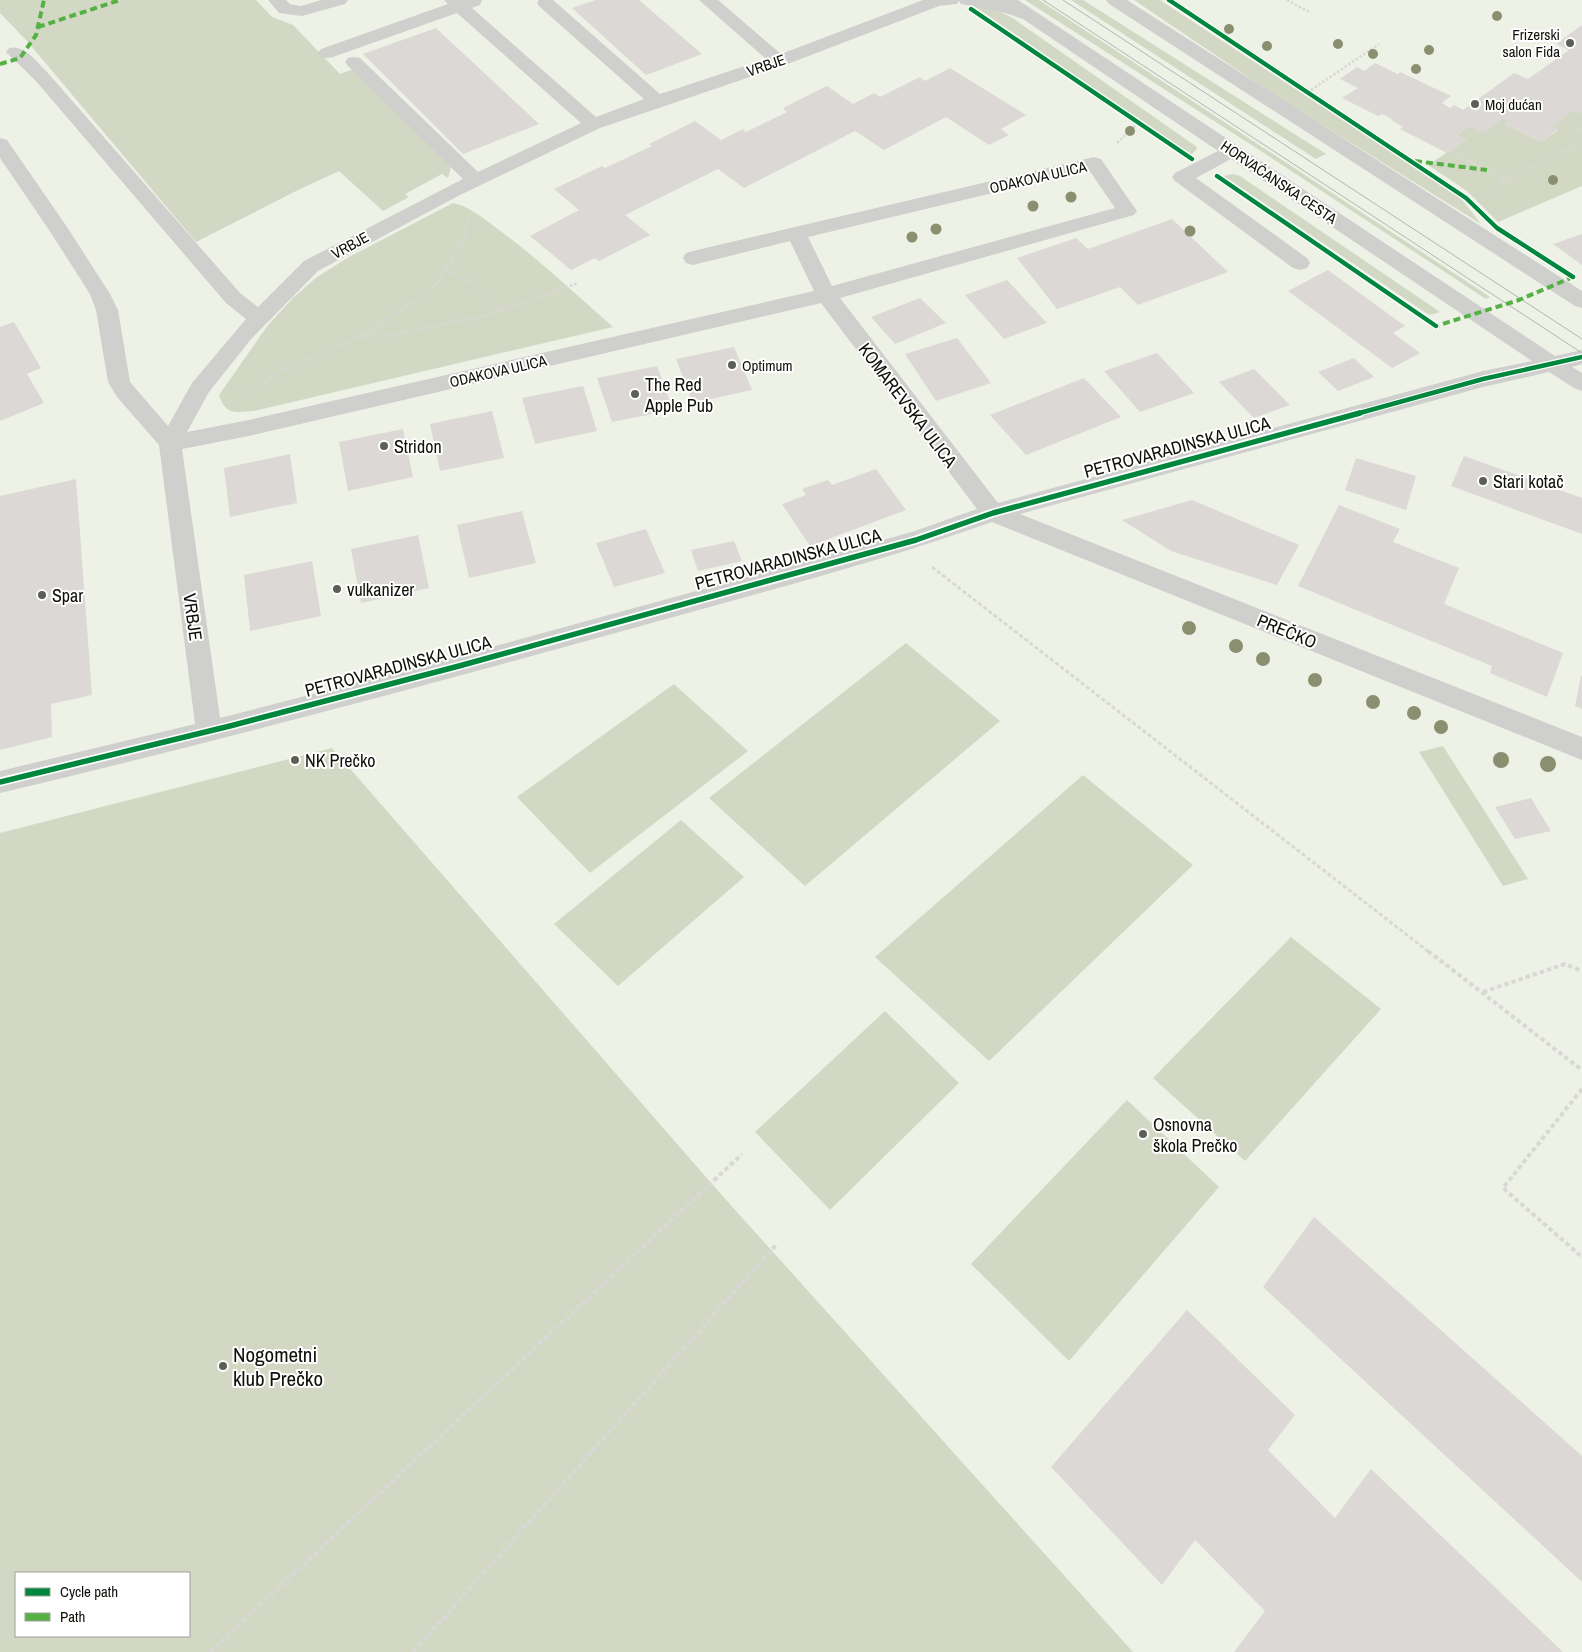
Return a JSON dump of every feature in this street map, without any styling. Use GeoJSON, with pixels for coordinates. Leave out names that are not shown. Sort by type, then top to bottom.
{"type":"FeatureCollection","features":[{"type":"Feature","properties":{"kind":"street"},"geometry":{"type":"LineString","coordinates":[[277,0],[285,10],[302,12],[339,0]]}},
{"type":"Feature","properties":{"kind":"street"},"geometry":{"type":"LineString","coordinates":[[327,53],[457,3],[478,0]]}},
{"type":"Feature","properties":{"kind":"street"},"geometry":{"type":"LineString","coordinates":[[708,0],[779,61]]}},
{"type":"Feature","properties":{"kind":"street","name":"VRBJE"},"geometry":{"type":"LineString","coordinates":[[209,732],[170,443],[200,388],[258,318],[311,266],[475,180],[593,124],[657,100],[779,61],[941,0]]}},
{"type":"Feature","properties":{"kind":"street"},"geometry":{"type":"LineString","coordinates":[[966,0],[1010,8],[1033,18]]}},
{"type":"Feature","properties":{"kind":"street","name":"HORVAĆANSKA CESTA"},"geometry":{"type":"LineString","coordinates":[[1006,0],[1582,383]]}},
{"type":"Feature","properties":{"kind":"street"},"geometry":{"type":"LineString","coordinates":[[1116,0],[1582,301]]}},
{"type":"Feature","properties":{"kind":"street"},"geometry":{"type":"LineString","coordinates":[[457,3],[593,124]]}},
{"type":"Feature","properties":{"kind":"street"},"geometry":{"type":"LineString","coordinates":[[546,3],[657,100]]}},
{"type":"Feature","properties":{"kind":"street"},"geometry":{"type":"LineString","coordinates":[[14,52],[41,76],[233,298],[258,318]]}},
{"type":"Feature","properties":{"kind":"street"},"geometry":{"type":"LineString","coordinates":[[354,62],[475,180]]}},
{"type":"Feature","properties":{"kind":"street"},"geometry":{"type":"LineString","coordinates":[[0,144],[60,231],[100,294],[107,310],[119,382],[125,392],[170,443]]}},
{"type":"Feature","properties":{"kind":"street"},"geometry":{"type":"LineString","coordinates":[[1232,151],[1182,178],[1300,263]]}},
{"type":"Feature","properties":{"kind":"street","name":"ODAKOVA ULICA"},"geometry":{"type":"LineString","coordinates":[[170,443],[249,428],[826,295],[1126,211],[1094,163],[693,258]]}},
{"type":"Feature","properties":{"kind":"street"},"geometry":{"type":"LineString","coordinates":[[797,234],[826,295]]}},
{"type":"Feature","properties":{"kind":"street","name":"KOMAREVSKA ULICA"},"geometry":{"type":"LineString","coordinates":[[826,295],[993,513]]}},
{"type":"Feature","properties":{"kind":"street","name":"PETROVARADINSKA ULICA"},"geometry":{"type":"LineString","coordinates":[[0,782],[327,702],[916,540],[993,513],[1483,379],[1582,357]]}},
{"type":"Feature","properties":{"kind":"street","name":"PREČKO"},"geometry":{"type":"LineString","coordinates":[[993,513],[1582,749]]}},
{"type":"Feature","properties":{"kind":"path"},"geometry":{"type":"LineString","coordinates":[[1287,0],[1309,12]]}},
{"type":"Feature","properties":{"kind":"path"},"geometry":{"type":"LineString","coordinates":[[1308,92],[1379,44]]}},
{"type":"Feature","properties":{"kind":"path"},"geometry":{"type":"LineString","coordinates":[[1559,120],[1582,131]]}},
{"type":"Feature","properties":{"kind":"path"},"geometry":{"type":"LineString","coordinates":[[1480,200],[1486,193],[1507,180],[1582,142]]}},
{"type":"Feature","properties":{"kind":"path"},"geometry":{"type":"LineString","coordinates":[[1450,151],[1507,180]]}},
{"type":"Feature","properties":{"kind":"path"},"geometry":{"type":"LineString","coordinates":[[250,394],[274,374],[358,337],[420,298],[437,283],[465,238],[469,215]]}},
{"type":"Feature","properties":{"kind":"path"},"geometry":{"type":"LineString","coordinates":[[445,270],[468,281],[500,310]]}},
{"type":"Feature","properties":{"kind":"path"},"geometry":{"type":"LineString","coordinates":[[358,337],[389,335],[484,316],[578,283]]}},
{"type":"Feature","properties":{"kind":"path"},"geometry":{"type":"LineString","coordinates":[[929,564],[1582,1070]]}},
{"type":"Feature","properties":{"kind":"path"},"geometry":{"type":"LineString","coordinates":[[1483,992],[1565,964],[1582,972]]}},
{"type":"Feature","properties":{"kind":"path"},"geometry":{"type":"LineString","coordinates":[[1582,1089],[1504,1188],[1582,1257]]}},
{"type":"Feature","properties":{"kind":"path"},"geometry":{"type":"LineString","coordinates":[[210,1652],[742,1154]]}},
{"type":"Feature","properties":{"kind":"path"},"geometry":{"type":"LineString","coordinates":[[413,1652],[777,1244]]}},
{"type":"Feature","properties":{"kind":"green space"},"geometry":{"type":"Polygon","coordinates":[[[0,0],[256,0],[272,17],[293,25],[340,74],[356,68],[452,163],[448,178],[442,174],[405,194],[409,197],[383,211],[339,171],[196,242],[27,41],[0,13],[0,0]]]}},
{"type":"Feature","properties":{"kind":"green space"},"geometry":{"type":"Polygon","coordinates":[[[1025,0],[1039,0],[1490,297],[1486,299],[1264,153],[1025,0]]]}},
{"type":"Feature","properties":{"kind":"green space"},"geometry":{"type":"Polygon","coordinates":[[[1071,0],[1083,0],[1326,154],[1316,159],[1071,0]]]}},
{"type":"Feature","properties":{"kind":"green space"},"geometry":{"type":"Polygon","coordinates":[[[1134,0],[1160,0],[1460,197],[1481,224],[1273,94],[1134,0]]]}},
{"type":"Feature","properties":{"kind":"green space"},"geometry":{"type":"Polygon","coordinates":[[[974,6],[1001,12],[1014,19],[1197,147],[1196,150],[1191,155],[974,6]]]}},
{"type":"Feature","properties":{"kind":"green space"},"geometry":{"type":"Polygon","coordinates":[[[1573,110],[1579,113],[1582,111],[1582,186],[1498,222],[1467,191],[1428,165],[1466,140],[1457,135],[1469,126],[1504,118],[1509,121],[1505,124],[1541,142],[1558,130],[1551,126],[1573,110]]]}},
{"type":"Feature","properties":{"kind":"green space"},"geometry":{"type":"Polygon","coordinates":[[[1233,174],[1240,176],[1440,312],[1430,315],[1426,313],[1224,176],[1233,174]]]}},
{"type":"Feature","properties":{"kind":"green space"},"geometry":{"type":"Polygon","coordinates":[[[453,203],[466,207],[514,241],[613,327],[254,411],[232,411],[225,407],[219,395],[268,325],[294,297],[317,277],[349,257],[453,203]]]}},
{"type":"Feature","properties":{"kind":"green space"},"geometry":{"type":"Polygon","coordinates":[[[906,643],[1000,721],[805,886],[709,798],[906,643]]]}},
{"type":"Feature","properties":{"kind":"green space"},"geometry":{"type":"Polygon","coordinates":[[[674,684],[748,751],[590,873],[517,797],[674,684]]]}},
{"type":"Feature","properties":{"kind":"green space"},"geometry":{"type":"Polygon","coordinates":[[[1443,746],[1528,879],[1503,886],[1419,752],[1443,746]]]}},
{"type":"Feature","properties":{"kind":"green space"},"geometry":{"type":"Polygon","coordinates":[[[332,748],[719,1192],[1133,1652],[0,1652],[0,833],[332,748]]]}},
{"type":"Feature","properties":{"kind":"green space"},"geometry":{"type":"Polygon","coordinates":[[[1083,775],[1193,865],[989,1061],[875,957],[1083,775]]]}},
{"type":"Feature","properties":{"kind":"green space"},"geometry":{"type":"Polygon","coordinates":[[[681,820],[744,877],[618,986],[554,924],[681,820]]]}},
{"type":"Feature","properties":{"kind":"green space"},"geometry":{"type":"Polygon","coordinates":[[[1291,937],[1381,1009],[1245,1161],[1153,1078],[1291,937]]]}},
{"type":"Feature","properties":{"kind":"green space"},"geometry":{"type":"Polygon","coordinates":[[[885,1011],[959,1083],[830,1210],[755,1132],[885,1011]]]}},
{"type":"Feature","properties":{"kind":"green space"},"geometry":{"type":"Polygon","coordinates":[[[1127,1100],[1219,1187],[1069,1361],[971,1264],[1127,1100]]]}},
{"type":"Feature","properties":{"kind":"building"},"geometry":{"type":"Polygon","coordinates":[[[596,0],[639,0],[702,54],[646,75],[572,8],[596,0]]]}},
{"type":"Feature","properties":{"kind":"building"},"geometry":{"type":"Polygon","coordinates":[[[1582,25],[1582,111],[1579,113],[1573,110],[1551,126],[1558,129],[1541,142],[1505,124],[1509,121],[1504,118],[1483,133],[1469,126],[1457,135],[1466,140],[1447,153],[1400,129],[1403,127],[1392,119],[1382,114],[1378,116],[1342,98],[1358,88],[1340,79],[1357,67],[1364,71],[1375,63],[1398,74],[1400,72],[1451,96],[1442,103],[1450,108],[1454,105],[1463,110],[1514,73],[1528,79],[1569,50],[1556,44],[1582,25]]]}},
{"type":"Feature","properties":{"kind":"building"},"geometry":{"type":"Polygon","coordinates":[[[436,28],[539,124],[463,154],[363,54],[436,28]]]}},
{"type":"Feature","properties":{"kind":"building"},"geometry":{"type":"Polygon","coordinates":[[[950,68],[1026,115],[1001,129],[1009,135],[989,145],[946,117],[884,150],[855,131],[744,188],[718,169],[625,215],[650,235],[599,261],[595,258],[571,270],[530,236],[579,210],[554,189],[602,166],[605,168],[652,146],[649,144],[695,121],[721,140],[743,129],[746,132],[787,112],[783,108],[827,86],[853,104],[874,93],[880,97],[920,77],[925,81],[950,68]]]}},
{"type":"Feature","properties":{"kind":"building"},"geometry":{"type":"Polygon","coordinates":[[[1172,219],[1228,272],[1138,305],[1120,287],[1057,309],[1017,258],[1076,238],[1088,249],[1172,219]]]}},
{"type":"Feature","properties":{"kind":"building"},"geometry":{"type":"Polygon","coordinates":[[[1582,234],[1582,265],[1553,244],[1582,234]]]}},
{"type":"Feature","properties":{"kind":"building"},"geometry":{"type":"Polygon","coordinates":[[[1328,270],[1405,326],[1393,333],[1420,353],[1392,368],[1288,291],[1328,270]]]}},
{"type":"Feature","properties":{"kind":"building"},"geometry":{"type":"Polygon","coordinates":[[[1007,280],[1047,323],[1004,339],[965,295],[1007,280]]]}},
{"type":"Feature","properties":{"kind":"building"},"geometry":{"type":"Polygon","coordinates":[[[920,298],[946,323],[895,344],[871,317],[920,298]]]}},
{"type":"Feature","properties":{"kind":"building"},"geometry":{"type":"Polygon","coordinates":[[[14,322],[41,368],[27,374],[44,403],[0,421],[0,327],[14,322]]]}},
{"type":"Feature","properties":{"kind":"building"},"geometry":{"type":"Polygon","coordinates":[[[957,338],[991,383],[936,401],[905,354],[957,338]]]}},
{"type":"Feature","properties":{"kind":"building"},"geometry":{"type":"Polygon","coordinates":[[[734,347],[752,390],[693,403],[676,359],[734,347]]]}},
{"type":"Feature","properties":{"kind":"building"},"geometry":{"type":"Polygon","coordinates":[[[1157,353],[1194,393],[1140,412],[1104,371],[1157,353]]]}},
{"type":"Feature","properties":{"kind":"building"},"geometry":{"type":"Polygon","coordinates":[[[1354,358],[1374,377],[1338,391],[1318,372],[1354,358]]]}},
{"type":"Feature","properties":{"kind":"building","name":"The Red Apple Pub"},"geometry":{"type":"Polygon","coordinates":[[[657,366],[673,410],[612,422],[597,378],[657,366]]]}},
{"type":"Feature","properties":{"kind":"building"},"geometry":{"type":"Polygon","coordinates":[[[1254,369],[1290,405],[1254,418],[1219,382],[1254,369]]]}},
{"type":"Feature","properties":{"kind":"building"},"geometry":{"type":"Polygon","coordinates":[[[1084,378],[1121,417],[1026,455],[990,415],[1084,378]]]}},
{"type":"Feature","properties":{"kind":"building"},"geometry":{"type":"Polygon","coordinates":[[[583,386],[597,431],[535,444],[522,398],[583,386]]]}},
{"type":"Feature","properties":{"kind":"building"},"geometry":{"type":"Polygon","coordinates":[[[492,411],[504,458],[440,471],[430,424],[492,411]]]}},
{"type":"Feature","properties":{"kind":"building"},"geometry":{"type":"Polygon","coordinates":[[[403,429],[413,477],[348,491],[339,442],[403,429]]]}},
{"type":"Feature","properties":{"kind":"building"},"geometry":{"type":"Polygon","coordinates":[[[290,454],[297,503],[230,517],[224,468],[290,454]]]}},
{"type":"Feature","properties":{"kind":"building"},"geometry":{"type":"Polygon","coordinates":[[[1464,456],[1582,498],[1582,534],[1451,486],[1464,456]]]}},
{"type":"Feature","properties":{"kind":"building"},"geometry":{"type":"Polygon","coordinates":[[[1356,458],[1416,476],[1406,510],[1345,490],[1356,458]]]}},
{"type":"Feature","properties":{"kind":"building"},"geometry":{"type":"Polygon","coordinates":[[[876,469],[906,510],[810,546],[782,504],[806,495],[802,489],[828,480],[832,485],[876,469]]]}},
{"type":"Feature","properties":{"kind":"building","name":"Spar"},"geometry":{"type":"Polygon","coordinates":[[[76,479],[92,695],[51,704],[52,737],[0,750],[0,496],[76,479]]]}},
{"type":"Feature","properties":{"kind":"building"},"geometry":{"type":"Polygon","coordinates":[[[1192,500],[1299,545],[1277,585],[1171,551],[1122,520],[1192,500]]]}},
{"type":"Feature","properties":{"kind":"building"},"geometry":{"type":"Polygon","coordinates":[[[1339,505],[1400,529],[1393,542],[1459,568],[1444,604],[1563,653],[1547,697],[1490,673],[1492,666],[1298,586],[1339,505]]]}},
{"type":"Feature","properties":{"kind":"building"},"geometry":{"type":"Polygon","coordinates":[[[522,511],[536,563],[469,578],[457,525],[522,511]]]}},
{"type":"Feature","properties":{"kind":"building"},"geometry":{"type":"Polygon","coordinates":[[[646,529],[665,573],[614,587],[596,543],[646,529]]]}},
{"type":"Feature","properties":{"kind":"building"},"geometry":{"type":"Polygon","coordinates":[[[418,535],[429,588],[361,603],[351,549],[418,535]]]}},
{"type":"Feature","properties":{"kind":"building"},"geometry":{"type":"Polygon","coordinates":[[[734,541],[742,561],[698,571],[691,550],[734,541]]]}},
{"type":"Feature","properties":{"kind":"building"},"geometry":{"type":"Polygon","coordinates":[[[312,561],[321,616],[250,631],[244,575],[312,561]]]}},
{"type":"Feature","properties":{"kind":"building"},"geometry":{"type":"Polygon","coordinates":[[[1582,676],[1582,709],[1575,706],[1582,676]]]}},
{"type":"Feature","properties":{"kind":"building"},"geometry":{"type":"Polygon","coordinates":[[[1531,798],[1551,831],[1515,839],[1495,807],[1531,798]]]}},
{"type":"Feature","properties":{"kind":"building"},"geometry":{"type":"Polygon","coordinates":[[[1314,1217],[1582,1456],[1582,1582],[1263,1287],[1314,1217]]]}},
{"type":"Feature","properties":{"kind":"building"},"geometry":{"type":"Polygon","coordinates":[[[1187,1310],[1295,1415],[1268,1450],[1335,1518],[1371,1469],[1563,1652],[1234,1652],[1265,1611],[1195,1540],[1162,1585],[1051,1467],[1187,1310]]]}},
{"type":"Feature","properties":{"kind":"tram line"},"geometry":{"type":"LineString","coordinates":[[1043,0],[1582,353]]}},
{"type":"Feature","properties":{"kind":"tram line"},"geometry":{"type":"LineString","coordinates":[[1063,0],[1582,339]]}},
{"type":"Feature","properties":{"kind":"marked path"},"geometry":{"type":"LineString","coordinates":[[0,64],[20,58],[36,35],[44,0]]}},
{"type":"Feature","properties":{"kind":"marked path"},"geometry":{"type":"LineString","coordinates":[[38,27],[120,0]]}},
{"type":"Feature","properties":{"kind":"marked path"},"geometry":{"type":"LineString","coordinates":[[1415,161],[1487,170]]}},
{"type":"Feature","properties":{"kind":"marked path"},"geometry":{"type":"LineString","coordinates":[[1433,324],[1436,326],[1519,300],[1573,277],[1571,276]]}},
{"type":"Feature","properties":{"kind":"cycle path"},"geometry":{"type":"LineString","coordinates":[[1169,0],[1466,198],[1497,228],[1573,277]]}},
{"type":"Feature","properties":{"kind":"cycle path"},"geometry":{"type":"LineString","coordinates":[[971,9],[1192,159]]}},
{"type":"Feature","properties":{"kind":"cycle path"},"geometry":{"type":"LineString","coordinates":[[1217,176],[1436,326]]}},
{"type":"Feature","properties":{"kind":"cycle path"},"geometry":{"type":"LineString","coordinates":[[0,782],[345,697],[916,540],[993,513],[1483,379],[1582,357]]}},
{"type":"Feature","properties":{"kind":"place","name":"Frizerski salon Fida"},"geometry":{"type":"Point","coordinates":[1570,43]}},
{"type":"Feature","properties":{"kind":"place","name":"Moj dućan"},"geometry":{"type":"Point","coordinates":[1475,104]}},
{"type":"Feature","properties":{"kind":"place","name":"Optimum"},"geometry":{"type":"Point","coordinates":[732,365]}},
{"type":"Feature","properties":{"kind":"place","name":"The Red Apple Pub"},"geometry":{"type":"Point","coordinates":[635,394]}},
{"type":"Feature","properties":{"kind":"place","name":"Stridon"},"geometry":{"type":"Point","coordinates":[384,446]}},
{"type":"Feature","properties":{"kind":"place","name":"Stari kotač"},"geometry":{"type":"Point","coordinates":[1483,481]}},
{"type":"Feature","properties":{"kind":"place","name":"vulkanizer"},"geometry":{"type":"Point","coordinates":[337,589]}},
{"type":"Feature","properties":{"kind":"place","name":"Spar"},"geometry":{"type":"Point","coordinates":[42,595]}},
{"type":"Feature","properties":{"kind":"place","name":"NK Prečko"},"geometry":{"type":"Point","coordinates":[295,760]}},
{"type":"Feature","properties":{"kind":"place","name":"Osnovna škola Prečko"},"geometry":{"type":"Point","coordinates":[1143,1134]}},
{"type":"Feature","properties":{"kind":"place","name":"Nogometni klub Prečko"},"geometry":{"type":"Point","coordinates":[223,1366]}}]}
